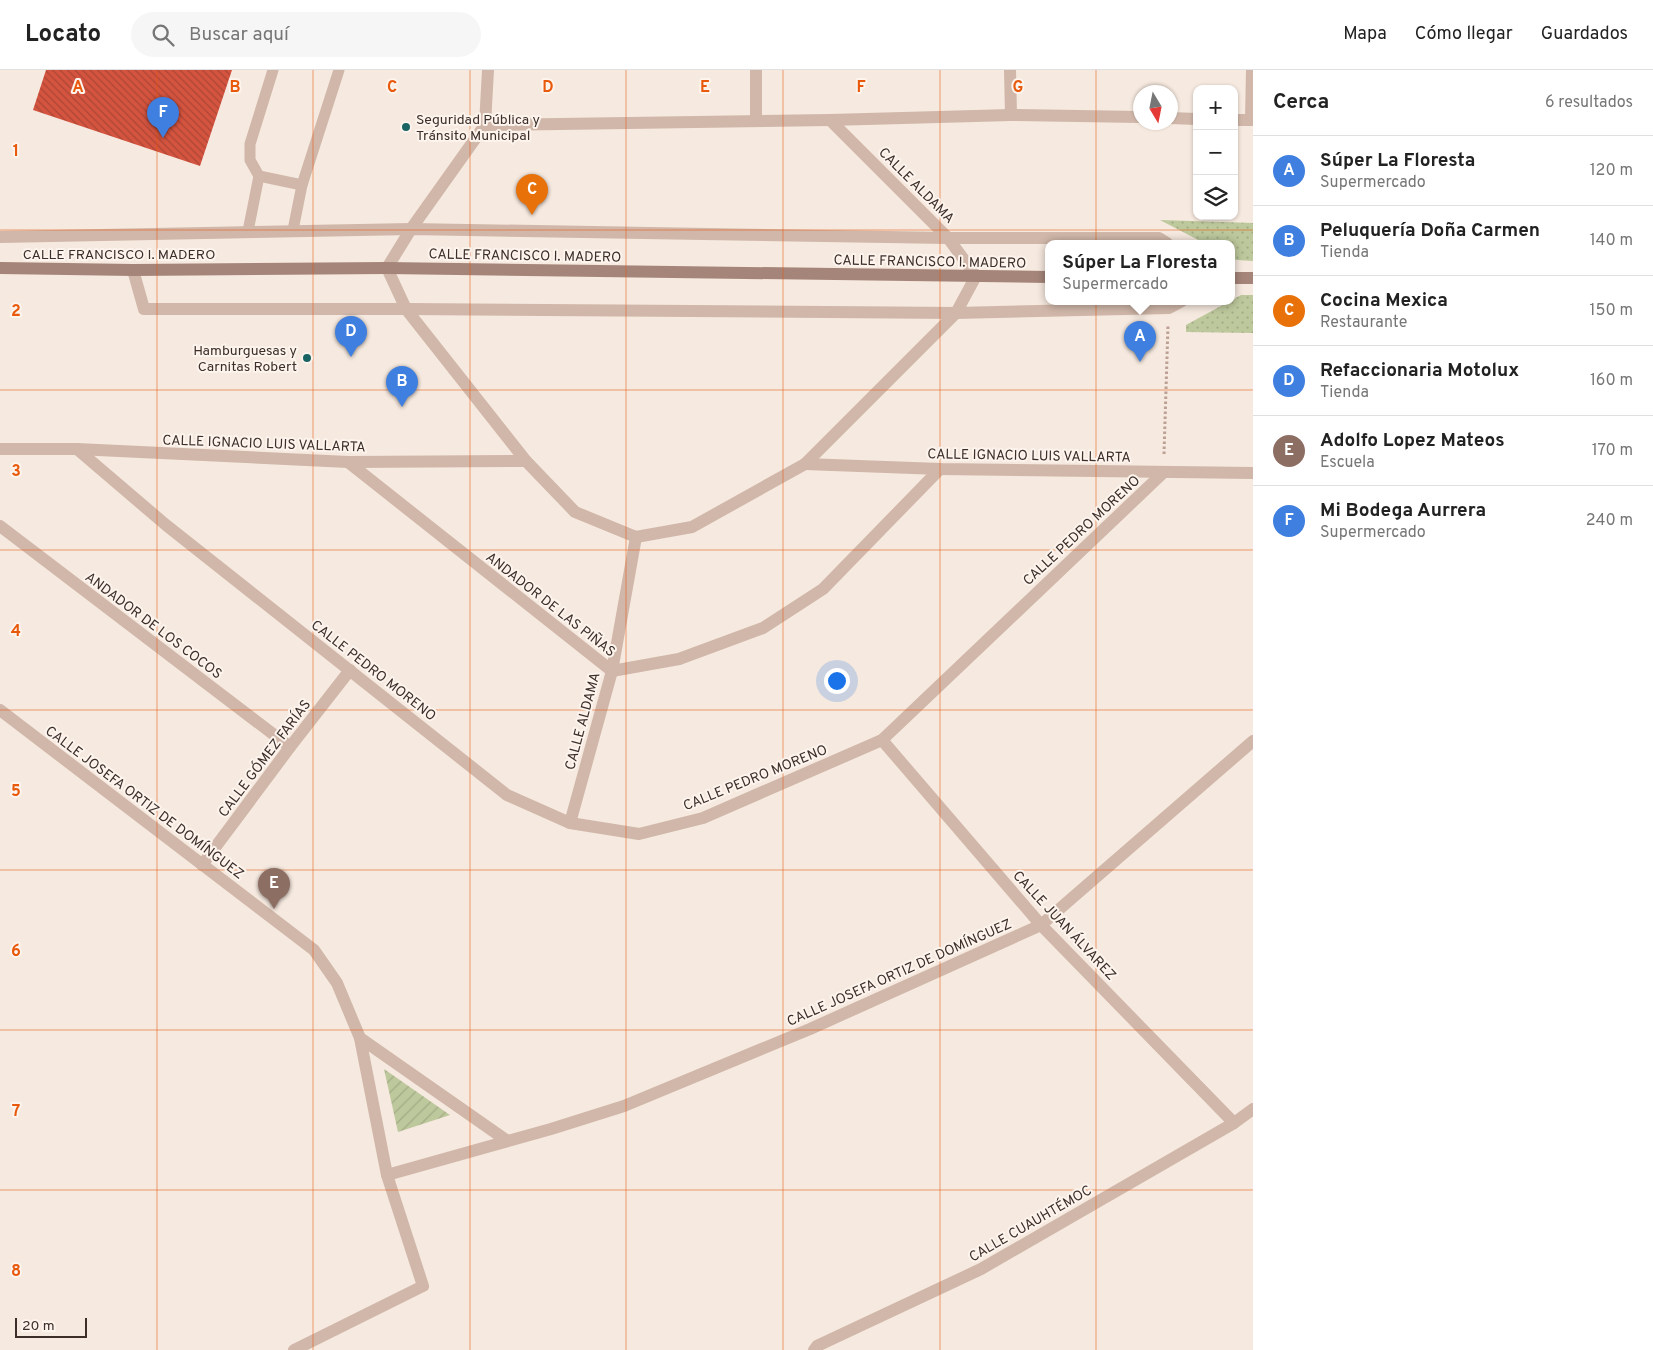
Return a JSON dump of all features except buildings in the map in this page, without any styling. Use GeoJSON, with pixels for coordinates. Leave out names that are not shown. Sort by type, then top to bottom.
{"type":"FeatureCollection","features":[{"type":"Feature","properties":{"kind":"street"},"geometry":{"type":"LineString","coordinates":[[488,70],[486,126],[410,229],[387,268],[406,309],[526,461],[576,512],[636,537],[692,527],[805,464],[956,313],[976,276]]}},
{"type":"Feature","properties":{"kind":"street"},"geometry":{"type":"LineString","coordinates":[[756,70],[756,121]]}},
{"type":"Feature","properties":{"kind":"street"},"geometry":{"type":"LineString","coordinates":[[1010,70],[1011,115]]}},
{"type":"Feature","properties":{"kind":"street"},"geometry":{"type":"LineString","coordinates":[[1238,120],[1252,120],[1252,70]]}},
{"type":"Feature","properties":{"kind":"street"},"geometry":{"type":"LineString","coordinates":[[486,126],[1011,115],[1133,118]]}},
{"type":"Feature","properties":{"kind":"street"},"geometry":{"type":"LineString","coordinates":[[1178,118],[1193,119]]}},
{"type":"Feature","properties":{"kind":"street","name":"CALLE ALDAMA"},"geometry":{"type":"LineString","coordinates":[[830,120],[948,238],[976,276]]}},
{"type":"Feature","properties":{"kind":"street"},"geometry":{"type":"LineString","coordinates":[[0,237],[410,229],[948,238],[1158,238],[1162,240]]}},
{"type":"Feature","properties":{"kind":"street","name":"CALLE FRANCISCO I. MADERO"},"geometry":{"type":"LineString","coordinates":[[0,268],[133,270],[387,268],[1045,277]]}},
{"type":"Feature","properties":{"kind":"street"},"geometry":{"type":"LineString","coordinates":[[133,270],[144,310],[406,309],[956,313],[1168,308],[1174,305]]}},
{"type":"Feature","properties":{"kind":"street"},"geometry":{"type":"LineString","coordinates":[[1235,278],[1253,278]]}},
{"type":"Feature","properties":{"kind":"street","name":"CALLE IGNACIO LUIS VALLARTA"},"geometry":{"type":"LineString","coordinates":[[0,449],[77,449],[348,462],[526,461]]}},
{"type":"Feature","properties":{"kind":"street","name":"CALLE PEDRO MORENO"},"geometry":{"type":"LineString","coordinates":[[77,449],[166,525],[507,795],[570,823],[639,834],[703,818],[882,740],[1164,472]]}},
{"type":"Feature","properties":{"kind":"street","name":"ANDADOR DE LAS PIÑAS"},"geometry":{"type":"LineString","coordinates":[[348,462],[612,671],[679,659],[763,628],[823,589],[940,469]]}},
{"type":"Feature","properties":{"kind":"street","name":"CALLE IGNACIO LUIS VALLARTA"},"geometry":{"type":"LineString","coordinates":[[805,464],[940,469],[1253,474]]}},
{"type":"Feature","properties":{"kind":"street","name":"ANDADOR DE LOS COCOS"},"geometry":{"type":"LineString","coordinates":[[0,526],[290,747]]}},
{"type":"Feature","properties":{"kind":"street","name":"CALLE ALDAMA"},"geometry":{"type":"LineString","coordinates":[[570,823],[612,671],[636,537]]}},
{"type":"Feature","properties":{"kind":"street","name":"CALLE GÓMEZ FARÍAS"},"geometry":{"type":"LineString","coordinates":[[202,865],[350,670]]}},
{"type":"Feature","properties":{"kind":"street","name":"CALLE JOSEFA ORTIZ DE DOMÍNGUEZ"},"geometry":{"type":"LineString","coordinates":[[0,710],[314,950],[337,982],[360,1038],[387,1175],[423,1286],[294,1350]]}},
{"type":"Feature","properties":{"kind":"street","name":"CALLE JUAN ÁLVAREZ"},"geometry":{"type":"LineString","coordinates":[[882,740],[1041,924],[1234,1123]]}},
{"type":"Feature","properties":{"kind":"street","name":"CALLE JOSEFA ORTIZ DE DOMÍNGUEZ"},"geometry":{"type":"LineString","coordinates":[[387,1175],[506,1140],[551,1129],[642,1099],[810,1029],[1041,924],[1253,741]]}},
{"type":"Feature","properties":{"kind":"street"},"geometry":{"type":"LineString","coordinates":[[360,1038],[506,1140]]}},
{"type":"Feature","properties":{"kind":"street","name":"CALLE CUAUHTÉMOC"},"geometry":{"type":"LineString","coordinates":[[814,1350],[817,1346],[981,1269],[1234,1123],[1253,1108]]}},
{"type":"Feature","properties":{"kind":"lane"},"geometry":{"type":"LineString","coordinates":[[248,232],[259,176],[250,160],[250,144],[272,70]]}},
{"type":"Feature","properties":{"kind":"lane"},"geometry":{"type":"LineString","coordinates":[[293,230],[302,185],[339,70]]}},
{"type":"Feature","properties":{"kind":"lane"},"geometry":{"type":"LineString","coordinates":[[259,176],[302,185]]}},
{"type":"Feature","properties":{"kind":"path"},"geometry":{"type":"LineString","coordinates":[[1164,472],[1168,308]]}},
{"type":"Feature","properties":{"kind":"green space"},"geometry":{"type":"Polygon","coordinates":[[[1160,220],[1253,223],[1253,261],[1235,259],[1235,240],[1198,240],[1160,220]]]}},
{"type":"Feature","properties":{"kind":"green space"},"geometry":{"type":"Polygon","coordinates":[[[1241,295],[1253,295],[1253,333],[1186,332],[1186,325],[1223,305],[1235,305],[1235,298],[1241,295]]]}},
{"type":"Feature","properties":{"kind":"green space"},"geometry":{"type":"Polygon","coordinates":[[[384,1069],[450,1115],[398,1132],[384,1069]]]}},
{"type":"Feature","properties":{"kind":"place","name":"Seguridad Pública y Tránsito Municipal"},"geometry":{"type":"Point","coordinates":[406,127]}},
{"type":"Feature","properties":{"kind":"place","name":"Mi Bodega Aurrera"},"geometry":{"type":"Point","coordinates":[163,138]}},
{"type":"Feature","properties":{"kind":"place","name":"Cocina Mexica"},"geometry":{"type":"Point","coordinates":[532,215]}},
{"type":"Feature","properties":{"kind":"place","name":"Refaccionaria Motolux"},"geometry":{"type":"Point","coordinates":[351,357]}},
{"type":"Feature","properties":{"kind":"place","name":"Hamburguesas y Carnitas Robert"},"geometry":{"type":"Point","coordinates":[307,358]}},
{"type":"Feature","properties":{"kind":"place","name":"Súper La Floresta"},"geometry":{"type":"Point","coordinates":[1140,362]}},
{"type":"Feature","properties":{"kind":"place","name":"Peluquería Doña Carmen"},"geometry":{"type":"Point","coordinates":[402,407]}},
{"type":"Feature","properties":{"kind":"place","name":"Adolfo Lopez Mateos"},"geometry":{"type":"Point","coordinates":[274,909]}}]}
